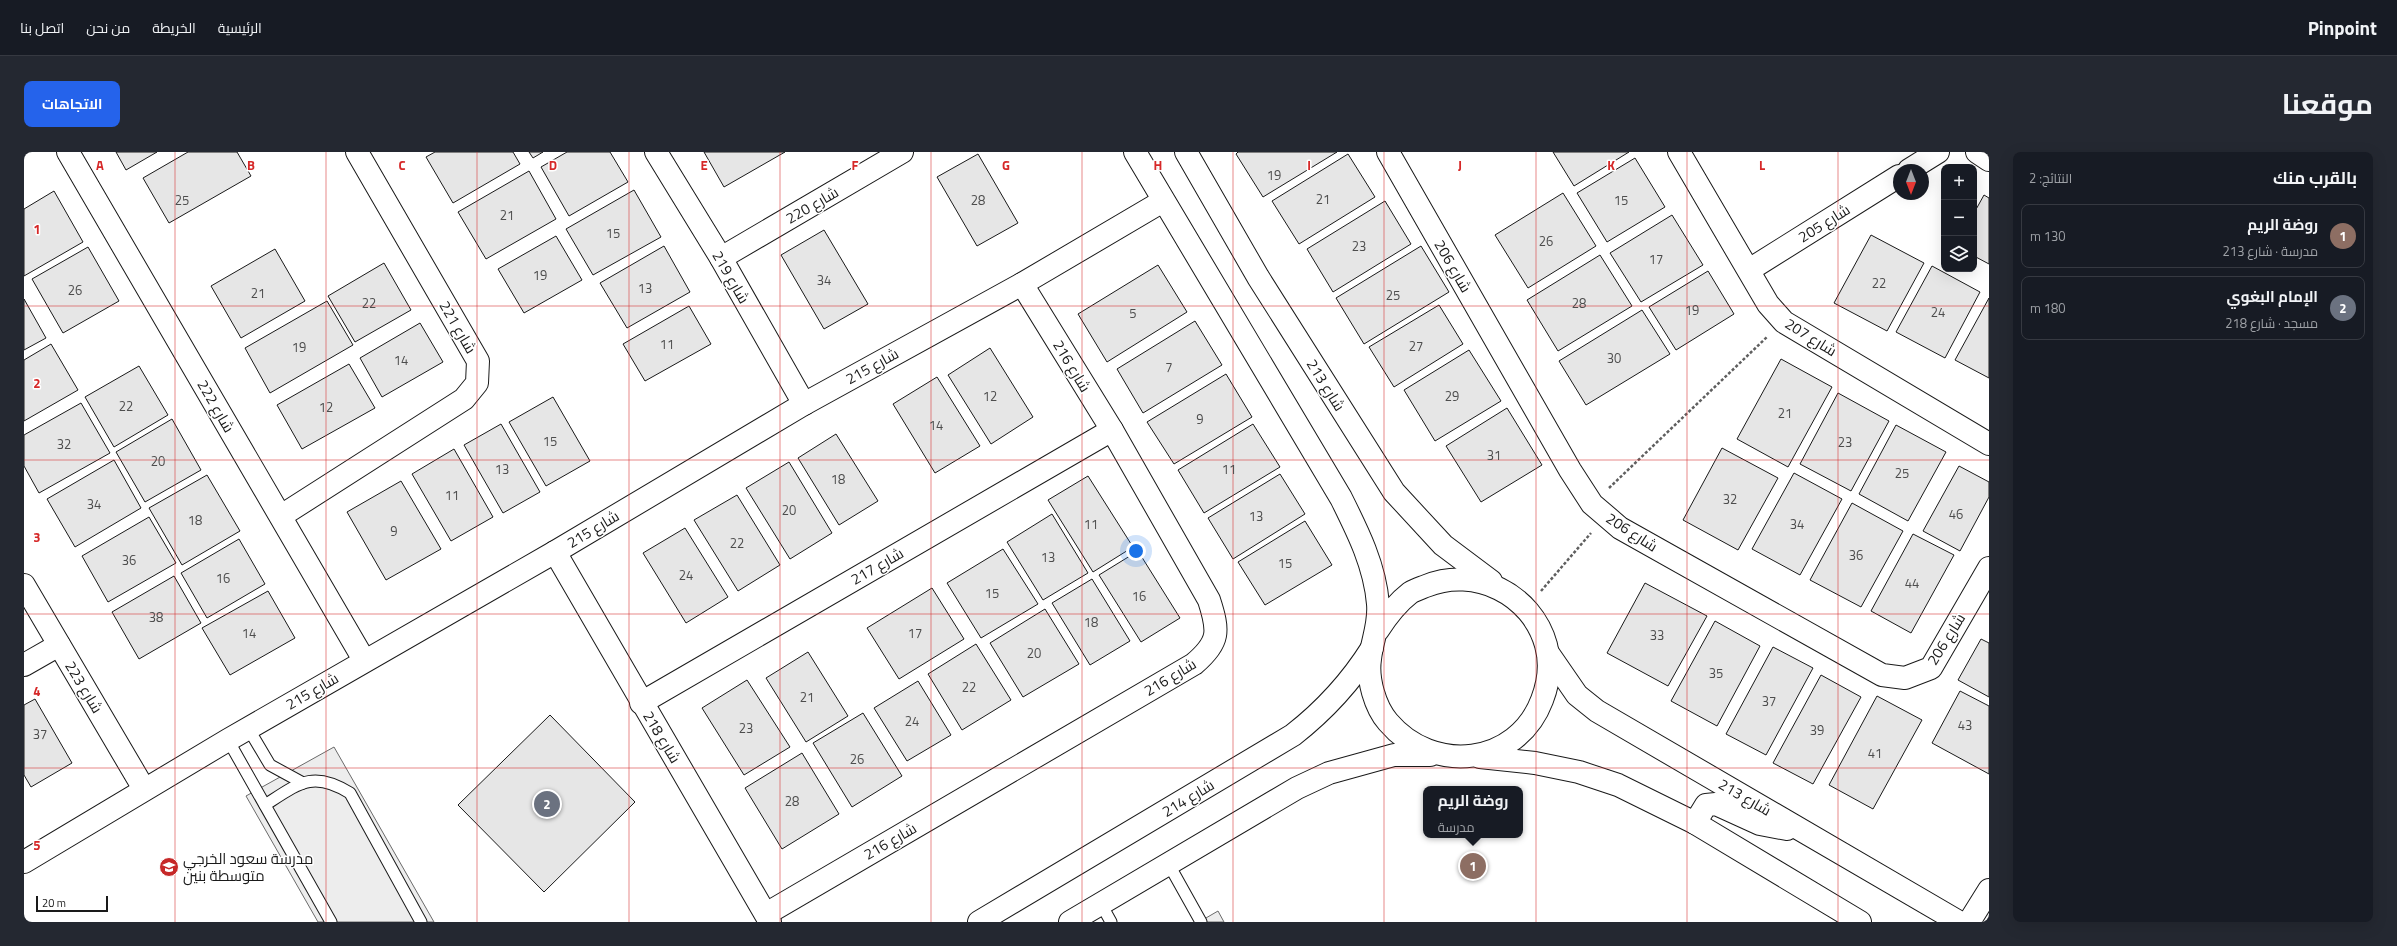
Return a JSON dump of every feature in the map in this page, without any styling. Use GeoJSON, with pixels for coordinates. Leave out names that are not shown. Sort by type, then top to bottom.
{"type":"FeatureCollection","features":[{"type":"Feature","properties":{"kind":"street","name":"شارع 222"},"geometry":{"type":"LineString","coordinates":[[68,152],[364,660]]}},
{"type":"Feature","properties":{"kind":"street","name":"شارع 221"},"geometry":{"type":"LineString","coordinates":[[281,516],[464,399],[477,383],[478,361],[357,152]]}},
{"type":"Feature","properties":{"kind":"street","name":"شارع 219"},"geometry":{"type":"LineString","coordinates":[[656,152],[721,258],[804,404]]}},
{"type":"Feature","properties":{"kind":"street","name":"شارع 220"},"geometry":{"type":"LineString","coordinates":[[721,258],[902,152]]}},
{"type":"Feature","properties":{"kind":"street"},"geometry":{"type":"LineString","coordinates":[[1135,152],[1341,498],[1357,530],[1367,554],[1375,581],[1378,605],[1376,637],[1370,660],[1372,691],[1387,721],[1410,743],[1438,756]]}},
{"type":"Feature","properties":{"kind":"street","name":"شارع 213"},"geometry":{"type":"LineString","coordinates":[[1186,152],[1258,277],[1394,492],[1443,545],[1527,608]]}},
{"type":"Feature","properties":{"kind":"street","name":"شارع 206"},"geometry":{"type":"LineString","coordinates":[[1388,152],[1570,470],[1599,510],[1620,528],[1882,675],[1905,678],[1931,668],[1989,568]]}},
{"type":"Feature","properties":{"kind":"street","name":"شارع 207"},"geometry":{"type":"LineString","coordinates":[[1679,152],[1768,304],[1784,322],[1989,444]]}},
{"type":"Feature","properties":{"kind":"street"},"geometry":{"type":"LineString","coordinates":[[1919,164],[1938,152]]}},
{"type":"Feature","properties":{"kind":"street"},"geometry":{"type":"LineString","coordinates":[[1977,152],[1989,160]]}},
{"type":"Feature","properties":{"kind":"street","name":"شارع 205"},"geometry":{"type":"LineString","coordinates":[[1749,270],[1893,180]]}},
{"type":"Feature","properties":{"kind":"street","name":"شارع 215"},"geometry":{"type":"LineString","coordinates":[[24,862],[144,789],[364,660],[555,552],[804,404],[1022,284],[1163,200]]}},
{"type":"Feature","properties":{"kind":"street","name":"شارع 216"},"geometry":{"type":"LineString","coordinates":[[768,918],[1187,668],[1208,652],[1215,638],[1216,621],[1209,600],[1112,430],[1022,284]]}},
{"type":"Feature","properties":{"kind":"street","name":"شارع 217"},"geometry":{"type":"LineString","coordinates":[[641,702],[1112,430]]}},
{"type":"Feature","properties":{"kind":"street","name":"شارع 218"},"geometry":{"type":"LineString","coordinates":[[555,552],[768,918]]}},
{"type":"Feature","properties":{"kind":"street","name":"شارع 214"},"geometry":{"type":"LineString","coordinates":[[979,922],[1293,735],[1317,716],[1341,692],[1376,637],[1388,613],[1412,592],[1440,580],[1472,579],[1502,589]]}},
{"type":"Feature","properties":{"kind":"street","name":"شارع 223"},"geometry":{"type":"LineString","coordinates":[[24,585],[144,789]]}},
{"type":"Feature","properties":{"kind":"street"},"geometry":{"type":"LineString","coordinates":[[1473,757],[1503,747],[1527,727],[1537,714],[1548,684],[1548,653],[1543,634],[1527,608]]}},
{"type":"Feature","properties":{"kind":"street"},"geometry":{"type":"LineString","coordinates":[[24,665],[59,645]]}},
{"type":"Feature","properties":{"kind":"street","name":"شارع 213"},"geometry":{"type":"LineString","coordinates":[[1548,653],[1577,695],[1597,711],[1959,922]]}},
{"type":"Feature","properties":{"kind":"street"},"geometry":{"type":"LineString","coordinates":[[1070,922],[1106,913],[1168,863],[1297,788],[1329,774],[1394,755],[1473,757],[1535,763],[1579,772],[1618,785],[1695,823],[1860,922]]}},
{"type":"Feature","properties":{"kind":"street"},"geometry":{"type":"LineString","coordinates":[[1695,823],[1706,805],[1716,804],[1767,826],[1802,830]]}},
{"type":"Feature","properties":{"kind":"street"},"geometry":{"type":"LineString","coordinates":[[1969,922],[1989,890]]}},
{"type":"Feature","properties":{"kind":"lane"},"geometry":{"type":"LineString","coordinates":[[248,728],[270,766],[303,783]]}},
{"type":"Feature","properties":{"kind":"lane"},"geometry":{"type":"LineString","coordinates":[[228,740],[331,922]]}},
{"type":"Feature","properties":{"kind":"lane"},"geometry":{"type":"LineString","coordinates":[[265,805],[303,783],[317,780],[335,784],[350,793],[421,922]]}},
{"type":"Feature","properties":{"kind":"lane"},"geometry":{"type":"LineString","coordinates":[[1168,863],[1201,922]]}},
{"type":"Feature","properties":{"kind":"path"},"geometry":{"type":"LineString","coordinates":[[1527,608],[1599,510],[1784,322]]}},
{"type":"Feature","properties":{"kind":"shaded area"},"geometry":{"type":"Polygon","coordinates":[[[334,747],[434,922],[318,922],[246,796],[334,747]]]}},
{"type":"Feature","properties":{"kind":"shaded area"},"geometry":{"type":"Polygon","coordinates":[[[1218,911],[1224,922],[1199,922],[1218,911]]]}},
{"type":"Feature","properties":{"kind":"building"},"geometry":{"type":"Polygon","coordinates":[[[116,152],[157,152],[126,170],[116,152]]]}},
{"type":"Feature","properties":{"kind":"building"},"geometry":{"type":"Polygon","coordinates":[[[188,152],[237,152],[251,176],[169,223],[143,178],[188,152]]]}},
{"type":"Feature","properties":{"kind":"building"},"geometry":{"type":"Polygon","coordinates":[[[435,152],[513,152],[520,164],[453,203],[426,157],[435,152]]]}},
{"type":"Feature","properties":{"kind":"building"},"geometry":{"type":"Polygon","coordinates":[[[529,152],[543,152],[533,158],[529,152]]]}},
{"type":"Feature","properties":{"kind":"building"},"geometry":{"type":"Polygon","coordinates":[[[567,152],[610,152],[628,182],[569,216],[541,167],[567,152]]]}},
{"type":"Feature","properties":{"kind":"building"},"geometry":{"type":"Polygon","coordinates":[[[704,152],[785,152],[724,187],[704,152]]]}},
{"type":"Feature","properties":{"kind":"building"},"geometry":{"type":"Polygon","coordinates":[[[1238,152],[1337,152],[1263,197],[1236,154],[1238,152]]]}},
{"type":"Feature","properties":{"kind":"building"},"geometry":{"type":"Polygon","coordinates":[[[1553,152],[1629,152],[1574,186],[1553,152]]]}},
{"type":"Feature","properties":{"kind":"building"},"geometry":{"type":"Polygon","coordinates":[[[978,154],[1018,223],[977,246],[937,177],[978,154]]]}},
{"type":"Feature","properties":{"kind":"building"},"geometry":{"type":"Polygon","coordinates":[[[1348,154],[1375,197],[1299,244],[1272,201],[1348,154]]]}},
{"type":"Feature","properties":{"kind":"building"},"geometry":{"type":"Polygon","coordinates":[[[1635,158],[1665,207],[1607,242],[1577,193],[1635,158]]]}},
{"type":"Feature","properties":{"kind":"building"},"geometry":{"type":"Polygon","coordinates":[[[529,171],[556,219],[486,259],[458,212],[529,171]]]}},
{"type":"Feature","properties":{"kind":"building"},"geometry":{"type":"Polygon","coordinates":[[[634,190],[661,237],[593,275],[566,229],[634,190]]]}},
{"type":"Feature","properties":{"kind":"building"},"geometry":{"type":"Polygon","coordinates":[[[54,191],[83,242],[24,276],[24,209],[54,191]]]}},
{"type":"Feature","properties":{"kind":"building"},"geometry":{"type":"Polygon","coordinates":[[[1563,193],[1596,246],[1528,288],[1495,235],[1563,193]]]}},
{"type":"Feature","properties":{"kind":"building"},"geometry":{"type":"Polygon","coordinates":[[[1984,195],[1989,198],[1989,264],[1977,258],[1977,208],[1984,195]]]}},
{"type":"Feature","properties":{"kind":"building"},"geometry":{"type":"Polygon","coordinates":[[[1385,201],[1411,244],[1333,292],[1307,249],[1385,201]]]}},
{"type":"Feature","properties":{"kind":"building"},"geometry":{"type":"Polygon","coordinates":[[[1672,215],[1703,265],[1641,302],[1610,253],[1672,215]]]}},
{"type":"Feature","properties":{"kind":"building"},"geometry":{"type":"Polygon","coordinates":[[[824,230],[868,304],[824,329],[781,255],[824,230]]]}},
{"type":"Feature","properties":{"kind":"building"},"geometry":{"type":"Polygon","coordinates":[[[1871,235],[1924,263],[1887,331],[1834,303],[1871,235]]]}},
{"type":"Feature","properties":{"kind":"building"},"geometry":{"type":"Polygon","coordinates":[[[556,236],[582,280],[524,313],[498,269],[556,236]]]}},
{"type":"Feature","properties":{"kind":"building"},"geometry":{"type":"Polygon","coordinates":[[[664,246],[690,292],[627,328],[600,283],[664,246]]]}},
{"type":"Feature","properties":{"kind":"building"},"geometry":{"type":"Polygon","coordinates":[[[1421,246],[1449,292],[1364,344],[1336,298],[1421,246]]]}},
{"type":"Feature","properties":{"kind":"building"},"geometry":{"type":"Polygon","coordinates":[[[88,247],[119,301],[63,333],[32,279],[88,247]]]}},
{"type":"Feature","properties":{"kind":"building"},"geometry":{"type":"Polygon","coordinates":[[[275,249],[305,301],[241,338],[211,286],[275,249]]]}},
{"type":"Feature","properties":{"kind":"building"},"geometry":{"type":"Polygon","coordinates":[[[1600,255],[1632,306],[1558,351],[1527,300],[1600,255]]]}},
{"type":"Feature","properties":{"kind":"building"},"geometry":{"type":"Polygon","coordinates":[[[384,263],[411,310],[355,342],[328,296],[384,263]]]}},
{"type":"Feature","properties":{"kind":"building"},"geometry":{"type":"Polygon","coordinates":[[[1158,265],[1187,312],[1107,362],[1078,314],[1158,265]]]}},
{"type":"Feature","properties":{"kind":"building"},"geometry":{"type":"Polygon","coordinates":[[[1932,266],[1980,292],[1945,358],[1896,332],[1932,266]]]}},
{"type":"Feature","properties":{"kind":"building"},"geometry":{"type":"Polygon","coordinates":[[[1708,271],[1734,314],[1676,350],[1649,307],[1708,271]]]}},
{"type":"Feature","properties":{"kind":"building"},"geometry":{"type":"Polygon","coordinates":[[[1989,298],[1989,378],[1955,360],[1989,298]]]}},
{"type":"Feature","properties":{"kind":"building"},"geometry":{"type":"Polygon","coordinates":[[[24,299],[46,338],[24,350],[24,299]]]}},
{"type":"Feature","properties":{"kind":"building"},"geometry":{"type":"Polygon","coordinates":[[[327,301],[353,345],[270,393],[245,348],[327,301]]]}},
{"type":"Feature","properties":{"kind":"building"},"geometry":{"type":"Polygon","coordinates":[[[1439,305],[1463,344],[1394,387],[1369,347],[1439,305]]]}},
{"type":"Feature","properties":{"kind":"building"},"geometry":{"type":"Polygon","coordinates":[[[689,306],[711,344],[645,381],[623,344],[689,306]]]}},
{"type":"Feature","properties":{"kind":"building"},"geometry":{"type":"Polygon","coordinates":[[[1642,310],[1670,354],[1586,405],[1559,361],[1642,310]]]}},
{"type":"Feature","properties":{"kind":"building"},"geometry":{"type":"Polygon","coordinates":[[[1195,321],[1222,365],[1143,413],[1117,369],[1195,321]]]}},
{"type":"Feature","properties":{"kind":"building"},"geometry":{"type":"Polygon","coordinates":[[[420,323],[443,362],[382,397],[360,358],[420,323]]]}},
{"type":"Feature","properties":{"kind":"building"},"geometry":{"type":"Polygon","coordinates":[[[51,344],[78,390],[24,421],[24,360],[51,344]]]}},
{"type":"Feature","properties":{"kind":"building"},"geometry":{"type":"Polygon","coordinates":[[[990,348],[1033,417],[991,444],[948,375],[990,348]]]}},
{"type":"Feature","properties":{"kind":"building"},"geometry":{"type":"Polygon","coordinates":[[[1469,350],[1501,401],[1435,441],[1404,390],[1469,350]]]}},
{"type":"Feature","properties":{"kind":"building"},"geometry":{"type":"Polygon","coordinates":[[[1781,359],[1832,387],[1788,467],[1737,439],[1781,359]]]}},
{"type":"Feature","properties":{"kind":"building"},"geometry":{"type":"Polygon","coordinates":[[[349,364],[375,408],[302,449],[277,405],[349,364]]]}},
{"type":"Feature","properties":{"kind":"building"},"geometry":{"type":"Polygon","coordinates":[[[139,366],[168,415],[114,447],[85,397],[139,366]]]}},
{"type":"Feature","properties":{"kind":"building"},"geometry":{"type":"Polygon","coordinates":[[[1226,374],[1252,417],[1174,464],[1147,422],[1226,374]]]}},
{"type":"Feature","properties":{"kind":"building"},"geometry":{"type":"Polygon","coordinates":[[[937,377],[980,446],[935,473],[893,404],[937,377]]]}},
{"type":"Feature","properties":{"kind":"building"},"geometry":{"type":"Polygon","coordinates":[[[1838,393],[1889,421],[1851,491],[1800,464],[1838,393]]]}},
{"type":"Feature","properties":{"kind":"building"},"geometry":{"type":"Polygon","coordinates":[[[553,397],[590,461],[546,486],[509,422],[553,397]]]}},
{"type":"Feature","properties":{"kind":"building"},"geometry":{"type":"Polygon","coordinates":[[[81,403],[110,453],[39,493],[24,466],[24,435],[81,403]]]}},
{"type":"Feature","properties":{"kind":"building"},"geometry":{"type":"Polygon","coordinates":[[[1507,408],[1542,465],[1481,502],[1446,446],[1507,408]]]}},
{"type":"Feature","properties":{"kind":"building"},"geometry":{"type":"Polygon","coordinates":[[[172,419],[201,470],[145,502],[116,452],[172,419]]]}},
{"type":"Feature","properties":{"kind":"building"},"geometry":{"type":"Polygon","coordinates":[[[501,424],[540,492],[503,513],[464,445],[501,424]]]}},
{"type":"Feature","properties":{"kind":"building"},"geometry":{"type":"Polygon","coordinates":[[[1253,424],[1280,467],[1204,513],[1178,470],[1253,424]]]}},
{"type":"Feature","properties":{"kind":"building"},"geometry":{"type":"Polygon","coordinates":[[[1896,425],[1946,452],[1908,521],[1859,494],[1896,425]]]}},
{"type":"Feature","properties":{"kind":"building"},"geometry":{"type":"Polygon","coordinates":[[[836,434],[878,501],[839,525],[798,458],[836,434]]]}},
{"type":"Feature","properties":{"kind":"building"},"geometry":{"type":"Polygon","coordinates":[[[1722,448],[1778,478],[1738,550],[1683,520],[1722,448]]]}},
{"type":"Feature","properties":{"kind":"building"},"geometry":{"type":"Polygon","coordinates":[[[454,449],[493,517],[451,541],[412,474],[454,449]]]}},
{"type":"Feature","properties":{"kind":"building"},"geometry":{"type":"Polygon","coordinates":[[[114,460],[141,508],[75,547],[47,499],[114,460]]]}},
{"type":"Feature","properties":{"kind":"building"},"geometry":{"type":"Polygon","coordinates":[[[789,462],[832,533],[790,559],[746,488],[789,462]]]}},
{"type":"Feature","properties":{"kind":"building"},"geometry":{"type":"Polygon","coordinates":[[[1959,466],[1989,482],[1989,497],[1960,551],[1923,531],[1959,466]]]}},
{"type":"Feature","properties":{"kind":"building"},"geometry":{"type":"Polygon","coordinates":[[[1794,473],[1842,499],[1800,575],[1752,549],[1794,473]]]}},
{"type":"Feature","properties":{"kind":"building"},"geometry":{"type":"Polygon","coordinates":[[[1280,474],[1305,514],[1233,559],[1208,518],[1280,474]]]}},
{"type":"Feature","properties":{"kind":"building"},"geometry":{"type":"Polygon","coordinates":[[[207,475],[240,531],[182,565],[149,508],[207,475]]]}},
{"type":"Feature","properties":{"kind":"building"},"geometry":{"type":"Polygon","coordinates":[[[1088,476],[1133,547],[1093,572],[1048,500],[1088,476]]]}},
{"type":"Feature","properties":{"kind":"building"},"geometry":{"type":"Polygon","coordinates":[[[401,481],[441,549],[386,580],[347,512],[401,481]]]}},
{"type":"Feature","properties":{"kind":"building"},"geometry":{"type":"Polygon","coordinates":[[[737,495],[780,565],[738,591],[694,520],[737,495]]]}},
{"type":"Feature","properties":{"kind":"building"},"geometry":{"type":"Polygon","coordinates":[[[1852,503],[1903,531],[1861,607],[1810,580],[1852,503]]]}},
{"type":"Feature","properties":{"kind":"building"},"geometry":{"type":"Polygon","coordinates":[[[1052,514],[1088,573],[1043,600],[1007,542],[1052,514]]]}},
{"type":"Feature","properties":{"kind":"building"},"geometry":{"type":"Polygon","coordinates":[[[149,517],[176,563],[108,602],[82,556],[149,517]]]}},
{"type":"Feature","properties":{"kind":"building"},"geometry":{"type":"Polygon","coordinates":[[[1305,521],[1332,565],[1265,605],[1238,562],[1305,521]]]}},
{"type":"Feature","properties":{"kind":"building"},"geometry":{"type":"Polygon","coordinates":[[[685,528],[728,597],[686,623],[643,553],[685,528]]]}},
{"type":"Feature","properties":{"kind":"building"},"geometry":{"type":"Polygon","coordinates":[[[1913,534],[1954,555],[1911,633],[1871,611],[1913,534]]]}},
{"type":"Feature","properties":{"kind":"building"},"geometry":{"type":"Polygon","coordinates":[[[239,539],[265,584],[207,618],[181,573],[239,539]]]}},
{"type":"Feature","properties":{"kind":"building"},"geometry":{"type":"Polygon","coordinates":[[[1003,549],[1038,604],[981,638],[947,583],[1003,549]]]}},
{"type":"Feature","properties":{"kind":"building"},"geometry":{"type":"Polygon","coordinates":[[[1138,551],[1180,618],[1141,642],[1099,575],[1138,551]]]}},
{"type":"Feature","properties":{"kind":"building"},"geometry":{"type":"Polygon","coordinates":[[[174,576],[201,623],[139,659],[112,612],[174,576]]]}},
{"type":"Feature","properties":{"kind":"building"},"geometry":{"type":"Polygon","coordinates":[[[1092,579],[1130,641],[1090,665],[1052,603],[1092,579]]]}},
{"type":"Feature","properties":{"kind":"building"},"geometry":{"type":"Polygon","coordinates":[[[1645,583],[1707,616],[1668,686],[1607,653],[1645,583]]]}},
{"type":"Feature","properties":{"kind":"building"},"geometry":{"type":"Polygon","coordinates":[[[932,588],[964,639],[899,679],[867,628],[932,588]]]}},
{"type":"Feature","properties":{"kind":"building"},"geometry":{"type":"Polygon","coordinates":[[[268,591],[295,638],[230,675],[202,628],[268,591]]]}},
{"type":"Feature","properties":{"kind":"building"},"geometry":{"type":"Polygon","coordinates":[[[1045,609],[1079,664],[1023,697],[990,643],[1045,609]]]}},
{"type":"Feature","properties":{"kind":"building"},"geometry":{"type":"Polygon","coordinates":[[[1715,621],[1760,646],[1717,726],[1671,701],[1715,621]]]}},
{"type":"Feature","properties":{"kind":"building"},"geometry":{"type":"Polygon","coordinates":[[[1981,639],[1989,643],[1989,697],[1958,680],[1981,639]]]}},
{"type":"Feature","properties":{"kind":"building"},"geometry":{"type":"Polygon","coordinates":[[[976,644],[1011,700],[962,730],[928,674],[976,644]]]}},
{"type":"Feature","properties":{"kind":"building"},"geometry":{"type":"Polygon","coordinates":[[[1773,647],[1813,668],[1766,755],[1726,734],[1773,647]]]}},
{"type":"Feature","properties":{"kind":"building"},"geometry":{"type":"Polygon","coordinates":[[[808,652],[848,716],[806,742],[766,678],[808,652]]]}},
{"type":"Feature","properties":{"kind":"building"},"geometry":{"type":"Polygon","coordinates":[[[1821,675],[1861,697],[1813,784],[1773,763],[1821,675]]]}},
{"type":"Feature","properties":{"kind":"building"},"geometry":{"type":"Polygon","coordinates":[[[747,680],[790,747],[744,775],[702,708],[747,680]]]}},
{"type":"Feature","properties":{"kind":"building"},"geometry":{"type":"Polygon","coordinates":[[[918,681],[951,735],[907,761],[874,708],[918,681]]]}},
{"type":"Feature","properties":{"kind":"building"},"geometry":{"type":"Polygon","coordinates":[[[1960,691],[1989,706],[1989,774],[1932,743],[1960,691]]]}},
{"type":"Feature","properties":{"kind":"building"},"geometry":{"type":"Polygon","coordinates":[[[1877,696],[1922,720],[1873,809],[1829,785],[1877,696]]]}},
{"type":"Feature","properties":{"kind":"building"},"geometry":{"type":"Polygon","coordinates":[[[35,699],[72,763],[31,787],[24,775],[24,705],[35,699]]]}},
{"type":"Feature","properties":{"kind":"building"},"geometry":{"type":"Polygon","coordinates":[[[863,713],[902,776],[852,807],[813,743],[863,713]]]}},
{"type":"Feature","properties":{"kind":"building"},"geometry":{"type":"Polygon","coordinates":[[[550,715],[635,802],[544,892],[458,805],[550,715]]]}},
{"type":"Feature","properties":{"kind":"building"},"geometry":{"type":"Polygon","coordinates":[[[802,753],[839,814],[782,849],[745,788],[802,753]]]}},
{"type":"Feature","properties":{"kind":"place","name":"الإمام البغوي"},"geometry":{"type":"Point","coordinates":[547,804]}},
{"type":"Feature","properties":{"kind":"place","name":"روضة الريم"},"geometry":{"type":"Point","coordinates":[1473,866]}},
{"type":"Feature","properties":{"kind":"place","name":"مدرسة سعود الخرجي متوسطة بنين"},"geometry":{"type":"Point","coordinates":[169,867]}}]}
